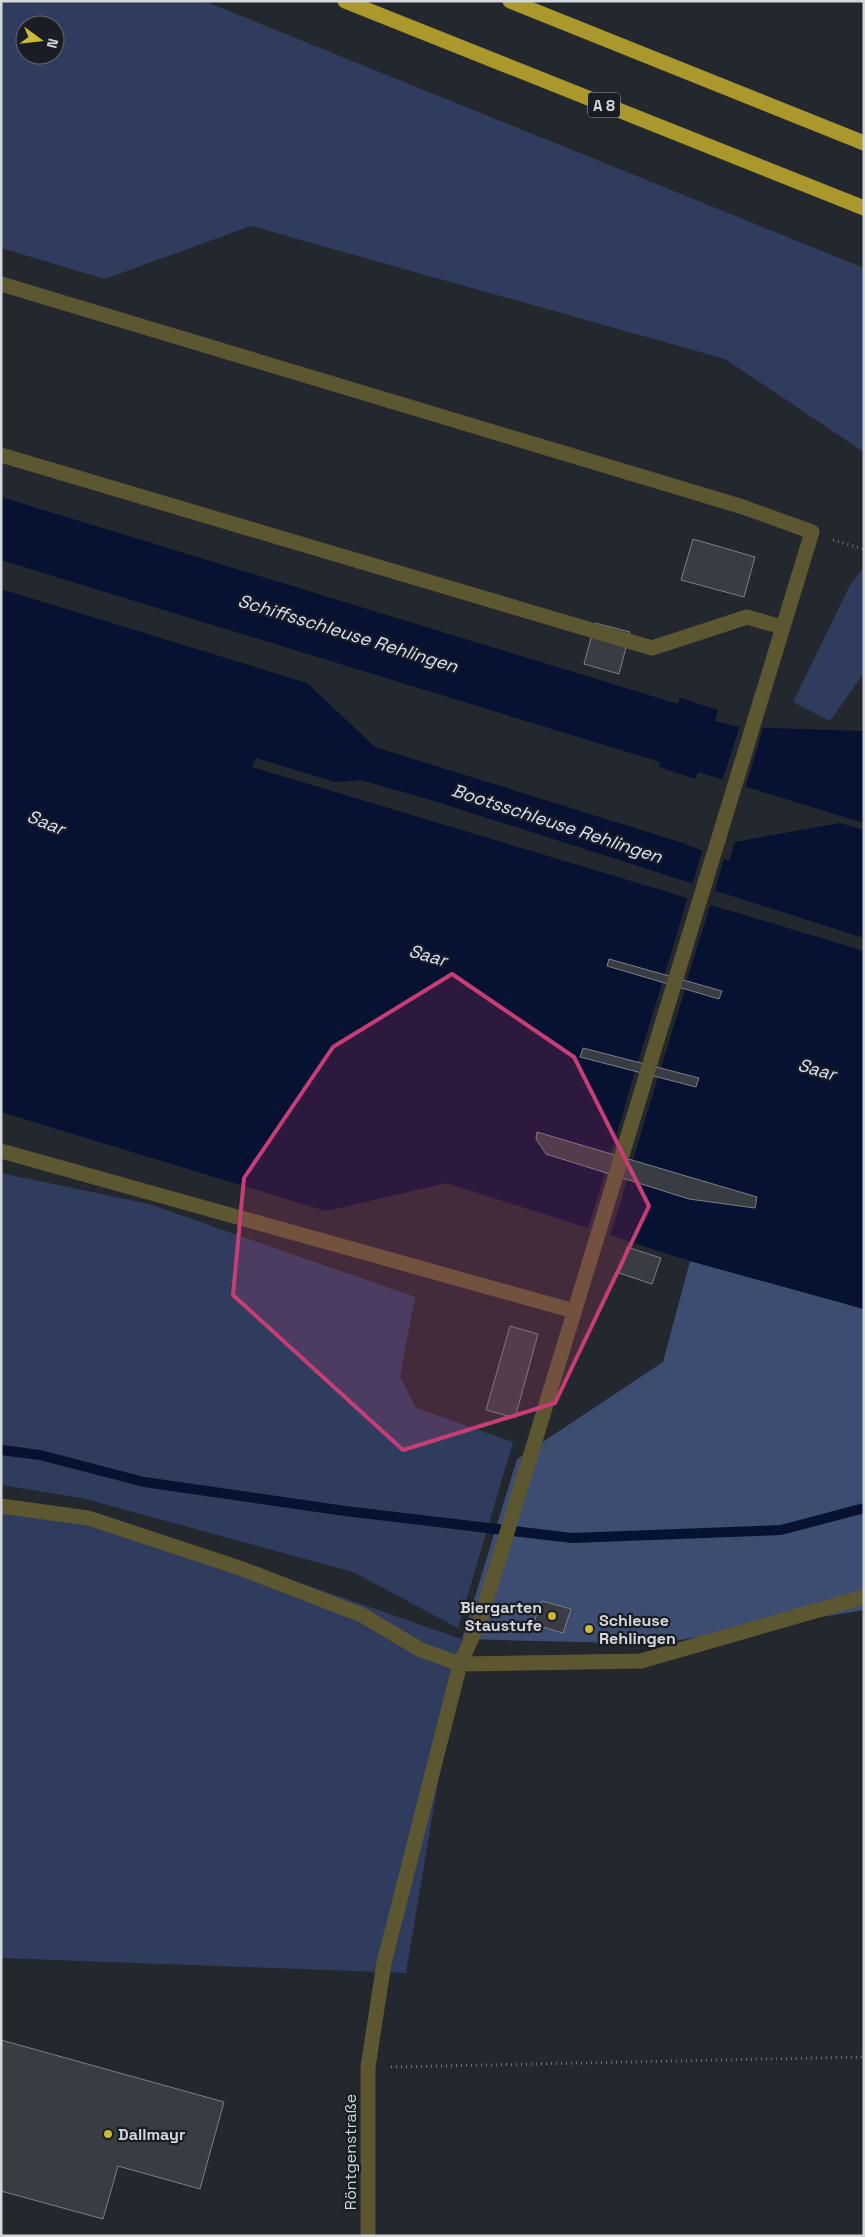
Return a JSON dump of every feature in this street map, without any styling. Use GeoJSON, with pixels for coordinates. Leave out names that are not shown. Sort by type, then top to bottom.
{"type":"FeatureCollection","features":[{"type":"Feature","properties":{"kind":"highway","name":"A 8"},"geometry":{"type":"LineString","coordinates":[[345,1],[864,208]]}},
{"type":"Feature","properties":{"kind":"highway"},"geometry":{"type":"LineString","coordinates":[[510,1],[864,143]]}},
{"type":"Feature","properties":{"kind":"street"},"geometry":{"type":"LineString","coordinates":[[1,284],[743,507],[812,532]]}},
{"type":"Feature","properties":{"kind":"street"},"geometry":{"type":"LineString","coordinates":[[1,455],[652,648],[747,617],[782,627]]}},
{"type":"Feature","properties":{"kind":"street","name":"Röntgenstraße"},"geometry":{"type":"LineString","coordinates":[[368,2236],[368,2067],[384,1963],[460,1664],[480,1620],[812,532]]}},
{"type":"Feature","properties":{"kind":"street"},"geometry":{"type":"LineString","coordinates":[[1,1151],[574,1311]]}},
{"type":"Feature","properties":{"kind":"street"},"geometry":{"type":"LineString","coordinates":[[1,1506],[88,1518],[240,1568],[362,1615],[421,1650],[460,1664],[641,1660],[864,1597]]}},
{"type":"Feature","properties":{"kind":"path"},"geometry":{"type":"LineString","coordinates":[[812,532],[864,550]]}},
{"type":"Feature","properties":{"kind":"path"},"geometry":{"type":"LineString","coordinates":[[368,2067],[864,2057]]}},
{"type":"Feature","properties":{"kind":"highlighted area"},"geometry":{"type":"Polygon","coordinates":[[[452,974],[574,1057],[649,1206],[555,1403],[403,1450],[233,1295],[244,1178],[333,1047],[452,974]]]}},
{"type":"Feature","properties":{"kind":"shaded area"},"geometry":{"type":"Polygon","coordinates":[[[1,1],[204,1],[864,268],[864,452],[725,359],[251,226],[105,279],[1,248],[1,1]]]}},
{"type":"Feature","properties":{"kind":"shaded area"},"geometry":{"type":"Polygon","coordinates":[[[864,568],[864,673],[830,721],[793,702],[851,583],[864,568]]]}},
{"type":"Feature","properties":{"kind":"shaded area"},"geometry":{"type":"Polygon","coordinates":[[[1,1173],[149,1204],[415,1297],[400,1376],[416,1408],[513,1442],[458,1628],[353,1572],[82,1498],[1,1485],[1,1173]]]}},
{"type":"Feature","properties":{"kind":"shaded area"},"geometry":{"type":"Polygon","coordinates":[[[690,1261],[864,1309],[864,1610],[656,1644],[462,1639],[517,1459],[663,1362],[690,1261]]]}},
{"type":"Feature","properties":{"kind":"shaded area"},"geometry":{"type":"Polygon","coordinates":[[[1,1506],[98,1513],[462,1639],[406,1973],[1,1958],[1,1506]]]}},
{"type":"Feature","properties":{"kind":"water","name":"Schiffsschleuse Rehlingen"},"geometry":{"type":"Polygon","coordinates":[[[1,497],[678,704],[680,698],[718,710],[715,721],[739,727],[864,731],[864,823],[698,772],[695,779],[659,767],[660,762],[1,560],[1,497]]]}},
{"type":"Feature","properties":{"kind":"water"},"geometry":{"type":"Polygon","coordinates":[[[1,589],[307,683],[375,747],[683,843],[729,861],[735,842],[840,823],[864,830],[864,938],[431,800],[361,780],[335,782],[256,758],[252,767],[864,951],[864,1309],[690,1261],[447,1183],[326,1211],[1,1112],[1,589]],[[610,959],[608,966],[719,998],[721,991],[610,959]],[[583,1048],[581,1056],[696,1087],[698,1079],[583,1048]],[[537,1132],[536,1139],[546,1154],[689,1198],[757,1197],[537,1132]]]}},
{"type":"Feature","properties":{"kind":"pier"},"geometry":{"type":"Polygon","coordinates":[[[740,725],[764,725],[745,789],[722,782],[740,725]]]}},
{"type":"Feature","properties":{"kind":"pier"},"geometry":{"type":"Polygon","coordinates":[[[703,848],[725,856],[714,893],[692,885],[703,848]]]}},
{"type":"Feature","properties":{"kind":"pier"},"geometry":{"type":"Polygon","coordinates":[[[688,896],[711,903],[686,983],[664,977],[688,896]]]}},
{"type":"Feature","properties":{"kind":"pier"},"geometry":{"type":"Polygon","coordinates":[[[663,980],[686,986],[660,1071],[637,1065],[663,980]]]}},
{"type":"Feature","properties":{"kind":"pier"},"geometry":{"type":"Polygon","coordinates":[[[636,1068],[659,1074],[632,1163],[610,1157],[636,1068]]]}},
{"type":"Feature","properties":{"kind":"pier"},"geometry":{"type":"Polygon","coordinates":[[[606,1170],[628,1177],[609,1239],[587,1232],[606,1170]]]}},
{"type":"Feature","properties":{"kind":"building"},"geometry":{"type":"Polygon","coordinates":[[[693,539],[755,557],[744,597],[681,580],[693,539]]]}},
{"type":"Feature","properties":{"kind":"building"},"geometry":{"type":"Polygon","coordinates":[[[595,623],[630,632],[619,674],[584,664],[595,623]]]}},
{"type":"Feature","properties":{"kind":"building"},"geometry":{"type":"Polygon","coordinates":[[[609,959],[722,991],[719,999],[607,966],[609,959]]]}},
{"type":"Feature","properties":{"kind":"building"},"geometry":{"type":"Polygon","coordinates":[[[583,1048],[699,1078],[696,1087],[580,1057],[583,1048]]]}},
{"type":"Feature","properties":{"kind":"building"},"geometry":{"type":"Polygon","coordinates":[[[537,1132],[757,1197],[755,1208],[689,1199],[546,1154],[536,1139],[537,1132]]]}},
{"type":"Feature","properties":{"kind":"building"},"geometry":{"type":"Polygon","coordinates":[[[627,1247],[661,1258],[652,1284],[619,1273],[627,1247]]]}},
{"type":"Feature","properties":{"kind":"building"},"geometry":{"type":"Polygon","coordinates":[[[510,1326],[538,1334],[515,1418],[486,1410],[510,1326]]]}},
{"type":"Feature","properties":{"kind":"building","name":"Biergarten Staustufe"},"geometry":{"type":"Polygon","coordinates":[[[542,1601],[571,1609],[563,1633],[533,1624],[542,1601]]]}},
{"type":"Feature","properties":{"kind":"building","name":"Dallmayr"},"geometry":{"type":"Polygon","coordinates":[[[1,2040],[224,2102],[200,2189],[118,2166],[103,2219],[1,2191],[1,2040]]]}},
{"type":"Feature","properties":{"kind":"waterway"},"geometry":{"type":"LineString","coordinates":[[1,1450],[40,1455],[144,1482],[345,1511],[572,1538],[781,1530],[864,1508]]}},
{"type":"Feature","properties":{"kind":"place","name":"Biergarten Staustufe"},"geometry":{"type":"Point","coordinates":[552,1616]}},
{"type":"Feature","properties":{"kind":"place","name":"Schleuse Rehlingen"},"geometry":{"type":"Point","coordinates":[589,1629]}},
{"type":"Feature","properties":{"kind":"place","name":"Dallmayr"},"geometry":{"type":"Point","coordinates":[108,2134]}},
{"type":"Feature","properties":{"kind":"water label","name":"Saar"},"geometry":{"type":"Point","coordinates":[46,822]}},
{"type":"Feature","properties":{"kind":"water label","name":"Bootsschleuse Rehlingen"},"geometry":{"type":"Point","coordinates":[557,823]}},
{"type":"Feature","properties":{"kind":"water label","name":"Saar"},"geometry":{"type":"Point","coordinates":[428,955]}},
{"type":"Feature","properties":{"kind":"water label","name":"Saar"},"geometry":{"type":"Point","coordinates":[817,1069]}}]}
